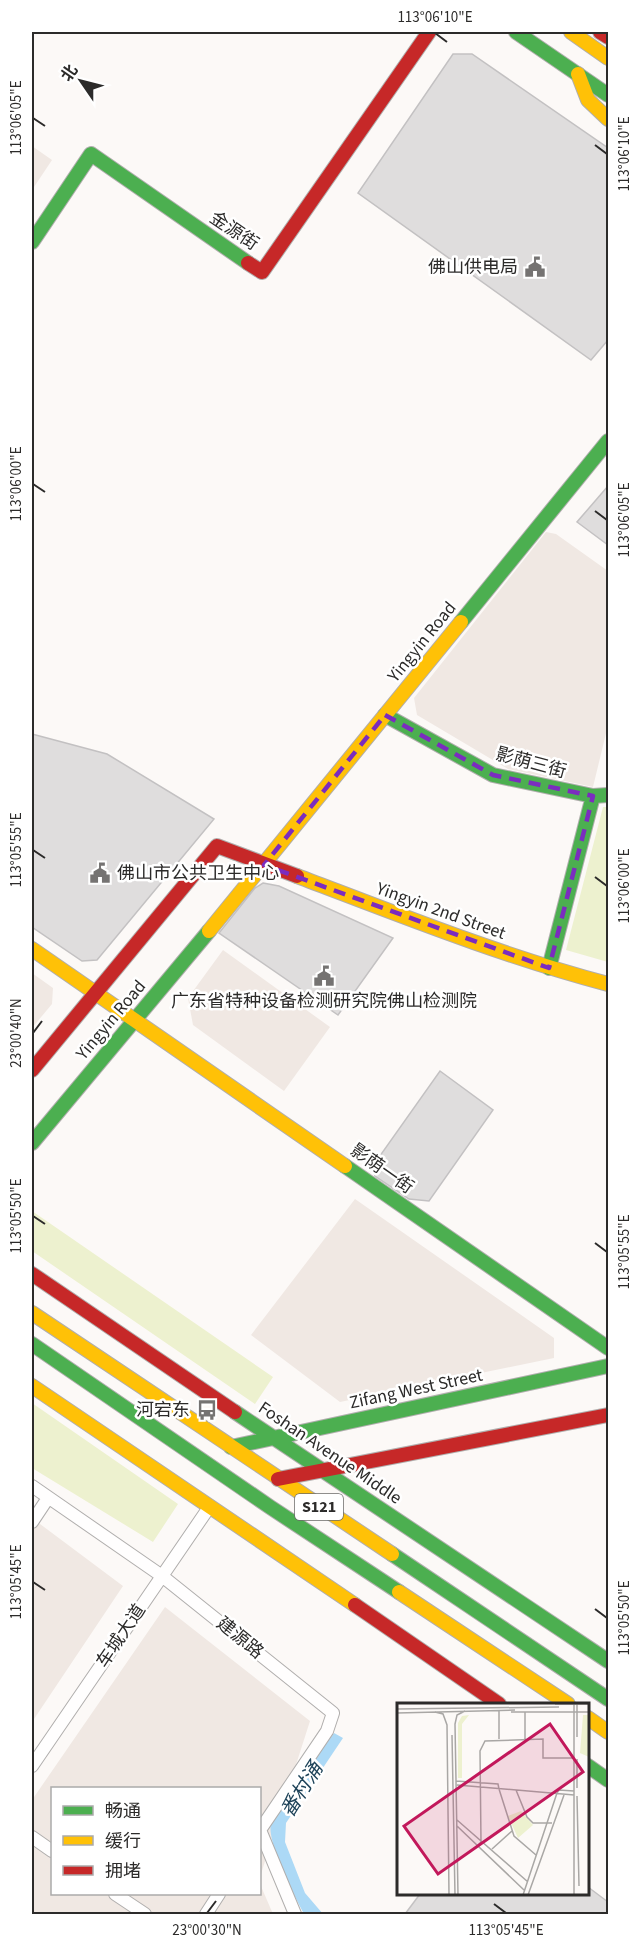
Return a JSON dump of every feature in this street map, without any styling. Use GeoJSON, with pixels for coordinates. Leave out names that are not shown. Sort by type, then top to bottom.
{"type":"FeatureCollection","features":[{"type":"Feature","properties":{"kind":"main road","name":"金源街"},"geometry":{"type":"LineString","coordinates":[[32,242],[91,154],[262,272],[429,32]]}},
{"type":"Feature","properties":{"kind":"main road"},"geometry":{"type":"LineString","coordinates":[[516,32],[609,95]]}},
{"type":"Feature","properties":{"kind":"main road"},"geometry":{"type":"LineString","coordinates":[[571,32],[609,58]]}},
{"type":"Feature","properties":{"kind":"main road"},"geometry":{"type":"LineString","coordinates":[[600,32],[609,37]]}},
{"type":"Feature","properties":{"kind":"main road"},"geometry":{"type":"LineString","coordinates":[[578,74],[584,96],[592,108],[609,119]]}},
{"type":"Feature","properties":{"kind":"main road","name":"Yingyin Road"},"geometry":{"type":"LineString","coordinates":[[32,1143],[264,865],[609,441]]}},
{"type":"Feature","properties":{"kind":"main road","name":"影荫三街"},"geometry":{"type":"LineString","coordinates":[[385,715],[494,774],[593,796],[609,795]]}},
{"type":"Feature","properties":{"kind":"main road"},"geometry":{"type":"LineString","coordinates":[[549,968],[593,796]]}},
{"type":"Feature","properties":{"kind":"main road","name":"Yingyin Road"},"geometry":{"type":"LineString","coordinates":[[32,1070],[217,846],[264,865]]}},
{"type":"Feature","properties":{"kind":"main road","name":"Yingyin 2nd Street"},"geometry":{"type":"LineString","coordinates":[[264,865],[483,946],[549,968],[609,984]]}},
{"type":"Feature","properties":{"kind":"main road","name":"影荫一街"},"geometry":{"type":"LineString","coordinates":[[32,949],[609,1348]]}},
{"type":"Feature","properties":{"kind":"main road","name":"Foshan Avenue Middle"},"geometry":{"type":"LineString","coordinates":[[32,1274],[322,1471],[609,1661]]}},
{"type":"Feature","properties":{"kind":"main road","name":"S121"},"geometry":{"type":"LineString","coordinates":[[32,1313],[609,1699]]}},
{"type":"Feature","properties":{"kind":"main road","name":"S121"},"geometry":{"type":"LineString","coordinates":[[32,1344],[270,1507],[566,1703]]}},
{"type":"Feature","properties":{"kind":"main road","name":"Zifang West Street"},"geometry":{"type":"LineString","coordinates":[[231,1447],[609,1366]]}},
{"type":"Feature","properties":{"kind":"main road"},"geometry":{"type":"LineString","coordinates":[[32,1386],[498,1703]]}},
{"type":"Feature","properties":{"kind":"main road"},"geometry":{"type":"LineString","coordinates":[[278,1479],[609,1415]]}},
{"type":"Feature","properties":{"kind":"main road"},"geometry":{"type":"LineString","coordinates":[[589,1719],[609,1732]]}},
{"type":"Feature","properties":{"kind":"main road"},"geometry":{"type":"LineString","coordinates":[[589,1767],[609,1780]]}},
{"type":"Feature","properties":{"kind":"street","name":"建源路"},"geometry":{"type":"LineString","coordinates":[[32,1486],[162,1576],[333,1713],[327,1731],[261,1829]]}},
{"type":"Feature","properties":{"kind":"street"},"geometry":{"type":"LineString","coordinates":[[32,1522],[48,1498]]}},
{"type":"Feature","properties":{"kind":"street","name":"车城大道"},"geometry":{"type":"LineString","coordinates":[[32,1766],[210,1506]]}},
{"type":"Feature","properties":{"kind":"street"},"geometry":{"type":"LineString","coordinates":[[261,1832],[295,1914]]}},
{"type":"Feature","properties":{"kind":"street"},"geometry":{"type":"LineString","coordinates":[[32,1837],[51,1850]]}},
{"type":"Feature","properties":{"kind":"street"},"geometry":{"type":"LineString","coordinates":[[118,1895],[146,1914]]}},
{"type":"Feature","properties":{"kind":"street"},"geometry":{"type":"LineString","coordinates":[[206,1914],[218,1895]]}},
{"type":"Feature","properties":{"kind":"highlighted area"},"geometry":{"type":"Polygon","coordinates":[[[385,715],[493,775],[593,796],[549,968],[264,865],[385,715]]]}},
{"type":"Feature","properties":{"kind":"shaded area"},"geometry":{"type":"Polygon","coordinates":[[[32,146],[52,160],[32,190],[32,146]]]}},
{"type":"Feature","properties":{"kind":"shaded area"},"geometry":{"type":"Polygon","coordinates":[[[546,532],[556,534],[608,571],[608,725],[593,787],[508,769],[417,715],[414,698],[546,532]]]}},
{"type":"Feature","properties":{"kind":"shaded area"},"geometry":{"type":"Polygon","coordinates":[[[223,950],[330,1027],[284,1091],[193,1025],[188,998],[223,950]]]}},
{"type":"Feature","properties":{"kind":"shaded area"},"geometry":{"type":"Polygon","coordinates":[[[32,973],[53,988],[52,1004],[32,1028],[32,973]]]}},
{"type":"Feature","properties":{"kind":"shaded area"},"geometry":{"type":"Polygon","coordinates":[[[355,1199],[554,1338],[554,1358],[340,1402],[251,1335],[355,1199]]]}},
{"type":"Feature","properties":{"kind":"shaded area"},"geometry":{"type":"Polygon","coordinates":[[[32,1518],[123,1586],[32,1722],[32,1518]]]}},
{"type":"Feature","properties":{"kind":"shaded area"},"geometry":{"type":"Polygon","coordinates":[[[165,1607],[310,1721],[261,1874],[261,1787],[51,1787],[51,1895],[261,1895],[261,1886],[273,1914],[32,1914],[32,1800],[165,1607]]]}},
{"type":"Feature","properties":{"kind":"green space"},"geometry":{"type":"Polygon","coordinates":[[[603,807],[608,807],[608,962],[566,950],[603,807]]]}},
{"type":"Feature","properties":{"kind":"green space"},"geometry":{"type":"Polygon","coordinates":[[[32,1211],[273,1377],[255,1404],[32,1251],[32,1211]]]}},
{"type":"Feature","properties":{"kind":"green space"},"geometry":{"type":"Polygon","coordinates":[[[32,1403],[178,1504],[153,1542],[32,1468],[32,1403]]]}},
{"type":"Feature","properties":{"kind":"water","name":"番村涌"},"geometry":{"type":"Polygon","coordinates":[[[334,1733],[343,1738],[286,1823],[285,1842],[305,1893],[323,1914],[304,1914],[276,1855],[272,1842],[271,1821],[334,1733]]]}},
{"type":"Feature","properties":{"kind":"building","name":"佛山供电局"},"geometry":{"type":"Polygon","coordinates":[[[453,54],[472,54],[608,148],[608,340],[591,360],[358,193],[453,54]]]}},
{"type":"Feature","properties":{"kind":"building"},"geometry":{"type":"Polygon","coordinates":[[[608,486],[608,545],[577,522],[608,486]]]}},
{"type":"Feature","properties":{"kind":"building","name":"佛山市公共卫生中心"},"geometry":{"type":"Polygon","coordinates":[[[32,734],[107,754],[214,819],[97,960],[82,961],[32,927],[32,734]]]}},
{"type":"Feature","properties":{"kind":"building","name":"广东省特种设备检测研究院佛山检测院"},"geometry":{"type":"Polygon","coordinates":[[[263,883],[279,886],[393,938],[338,1015],[219,933],[255,888],[263,883]]]}},
{"type":"Feature","properties":{"kind":"building"},"geometry":{"type":"Polygon","coordinates":[[[440,1071],[493,1110],[429,1201],[409,1199],[375,1176],[372,1167],[440,1071]]]}},
{"type":"Feature","properties":{"kind":"building"},"geometry":{"type":"Polygon","coordinates":[[[589,1888],[608,1902],[608,1914],[405,1914],[419,1895],[589,1895],[589,1888]]]}},
{"type":"Feature","properties":{"kind":"traffic: fast"},"geometry":{"type":"LineString","coordinates":[[516,32],[608,95]]}},
{"type":"Feature","properties":{"kind":"traffic: fast"},"geometry":{"type":"LineString","coordinates":[[32,242],[91,154],[248,263]]}},
{"type":"Feature","properties":{"kind":"traffic: fast"},"geometry":{"type":"LineString","coordinates":[[461,622],[608,441]]}},
{"type":"Feature","properties":{"kind":"traffic: fast"},"geometry":{"type":"LineString","coordinates":[[385,715],[493,775],[593,796],[608,795]]}},
{"type":"Feature","properties":{"kind":"traffic: fast"},"geometry":{"type":"LineString","coordinates":[[549,968],[593,796]]}},
{"type":"Feature","properties":{"kind":"traffic: fast"},"geometry":{"type":"LineString","coordinates":[[32,1143],[209,931]]}},
{"type":"Feature","properties":{"kind":"traffic: fast"},"geometry":{"type":"LineString","coordinates":[[345,1166],[608,1348]]}},
{"type":"Feature","properties":{"kind":"traffic: fast"},"geometry":{"type":"LineString","coordinates":[[32,1344],[399,1592]]}},
{"type":"Feature","properties":{"kind":"traffic: fast"},"geometry":{"type":"LineString","coordinates":[[231,1447],[608,1366]]}},
{"type":"Feature","properties":{"kind":"traffic: fast"},"geometry":{"type":"LineString","coordinates":[[235,1412],[608,1661]]}},
{"type":"Feature","properties":{"kind":"traffic: fast"},"geometry":{"type":"LineString","coordinates":[[392,1554],[608,1699]]}},
{"type":"Feature","properties":{"kind":"traffic: fast"},"geometry":{"type":"LineString","coordinates":[[589,1767],[608,1780]]}},
{"type":"Feature","properties":{"kind":"traffic: slow"},"geometry":{"type":"LineString","coordinates":[[571,32],[608,58]]}},
{"type":"Feature","properties":{"kind":"traffic: slow"},"geometry":{"type":"LineString","coordinates":[[578,74],[588,100],[608,119]]}},
{"type":"Feature","properties":{"kind":"traffic: slow"},"geometry":{"type":"LineString","coordinates":[[209,931],[461,622]]}},
{"type":"Feature","properties":{"kind":"traffic: slow"},"geometry":{"type":"LineString","coordinates":[[297,876],[490,948],[608,984]]}},
{"type":"Feature","properties":{"kind":"traffic: slow"},"geometry":{"type":"LineString","coordinates":[[32,949],[345,1166]]}},
{"type":"Feature","properties":{"kind":"traffic: slow"},"geometry":{"type":"LineString","coordinates":[[32,1313],[392,1554]]}},
{"type":"Feature","properties":{"kind":"traffic: slow"},"geometry":{"type":"LineString","coordinates":[[32,1386],[355,1605]]}},
{"type":"Feature","properties":{"kind":"traffic: slow"},"geometry":{"type":"LineString","coordinates":[[399,1592],[566,1703]]}},
{"type":"Feature","properties":{"kind":"traffic: slow"},"geometry":{"type":"LineString","coordinates":[[589,1719],[608,1732]]}},
{"type":"Feature","properties":{"kind":"traffic: jam"},"geometry":{"type":"LineString","coordinates":[[248,263],[262,272],[429,32]]}},
{"type":"Feature","properties":{"kind":"traffic: jam"},"geometry":{"type":"LineString","coordinates":[[600,32],[608,37]]}},
{"type":"Feature","properties":{"kind":"traffic: jam"},"geometry":{"type":"LineString","coordinates":[[32,1070],[217,846],[297,876]]}},
{"type":"Feature","properties":{"kind":"traffic: jam"},"geometry":{"type":"LineString","coordinates":[[32,1274],[235,1412]]}},
{"type":"Feature","properties":{"kind":"traffic: jam"},"geometry":{"type":"LineString","coordinates":[[278,1479],[608,1415]]}},
{"type":"Feature","properties":{"kind":"traffic: jam"},"geometry":{"type":"LineString","coordinates":[[355,1605],[498,1703]]}},
{"type":"Feature","properties":{"kind":"place","name":"佛山供电局"},"geometry":{"type":"Point","coordinates":[535,267]}},
{"type":"Feature","properties":{"kind":"place","name":"佛山市公共卫生中心"},"geometry":{"type":"Point","coordinates":[100,873]}},
{"type":"Feature","properties":{"kind":"place","name":"广东省特种设备检测研究院佛山检测院"},"geometry":{"type":"Point","coordinates":[324,976]}},
{"type":"Feature","properties":{"kind":"place","name":"河宕东"},"geometry":{"type":"Point","coordinates":[207,1410]}}]}
